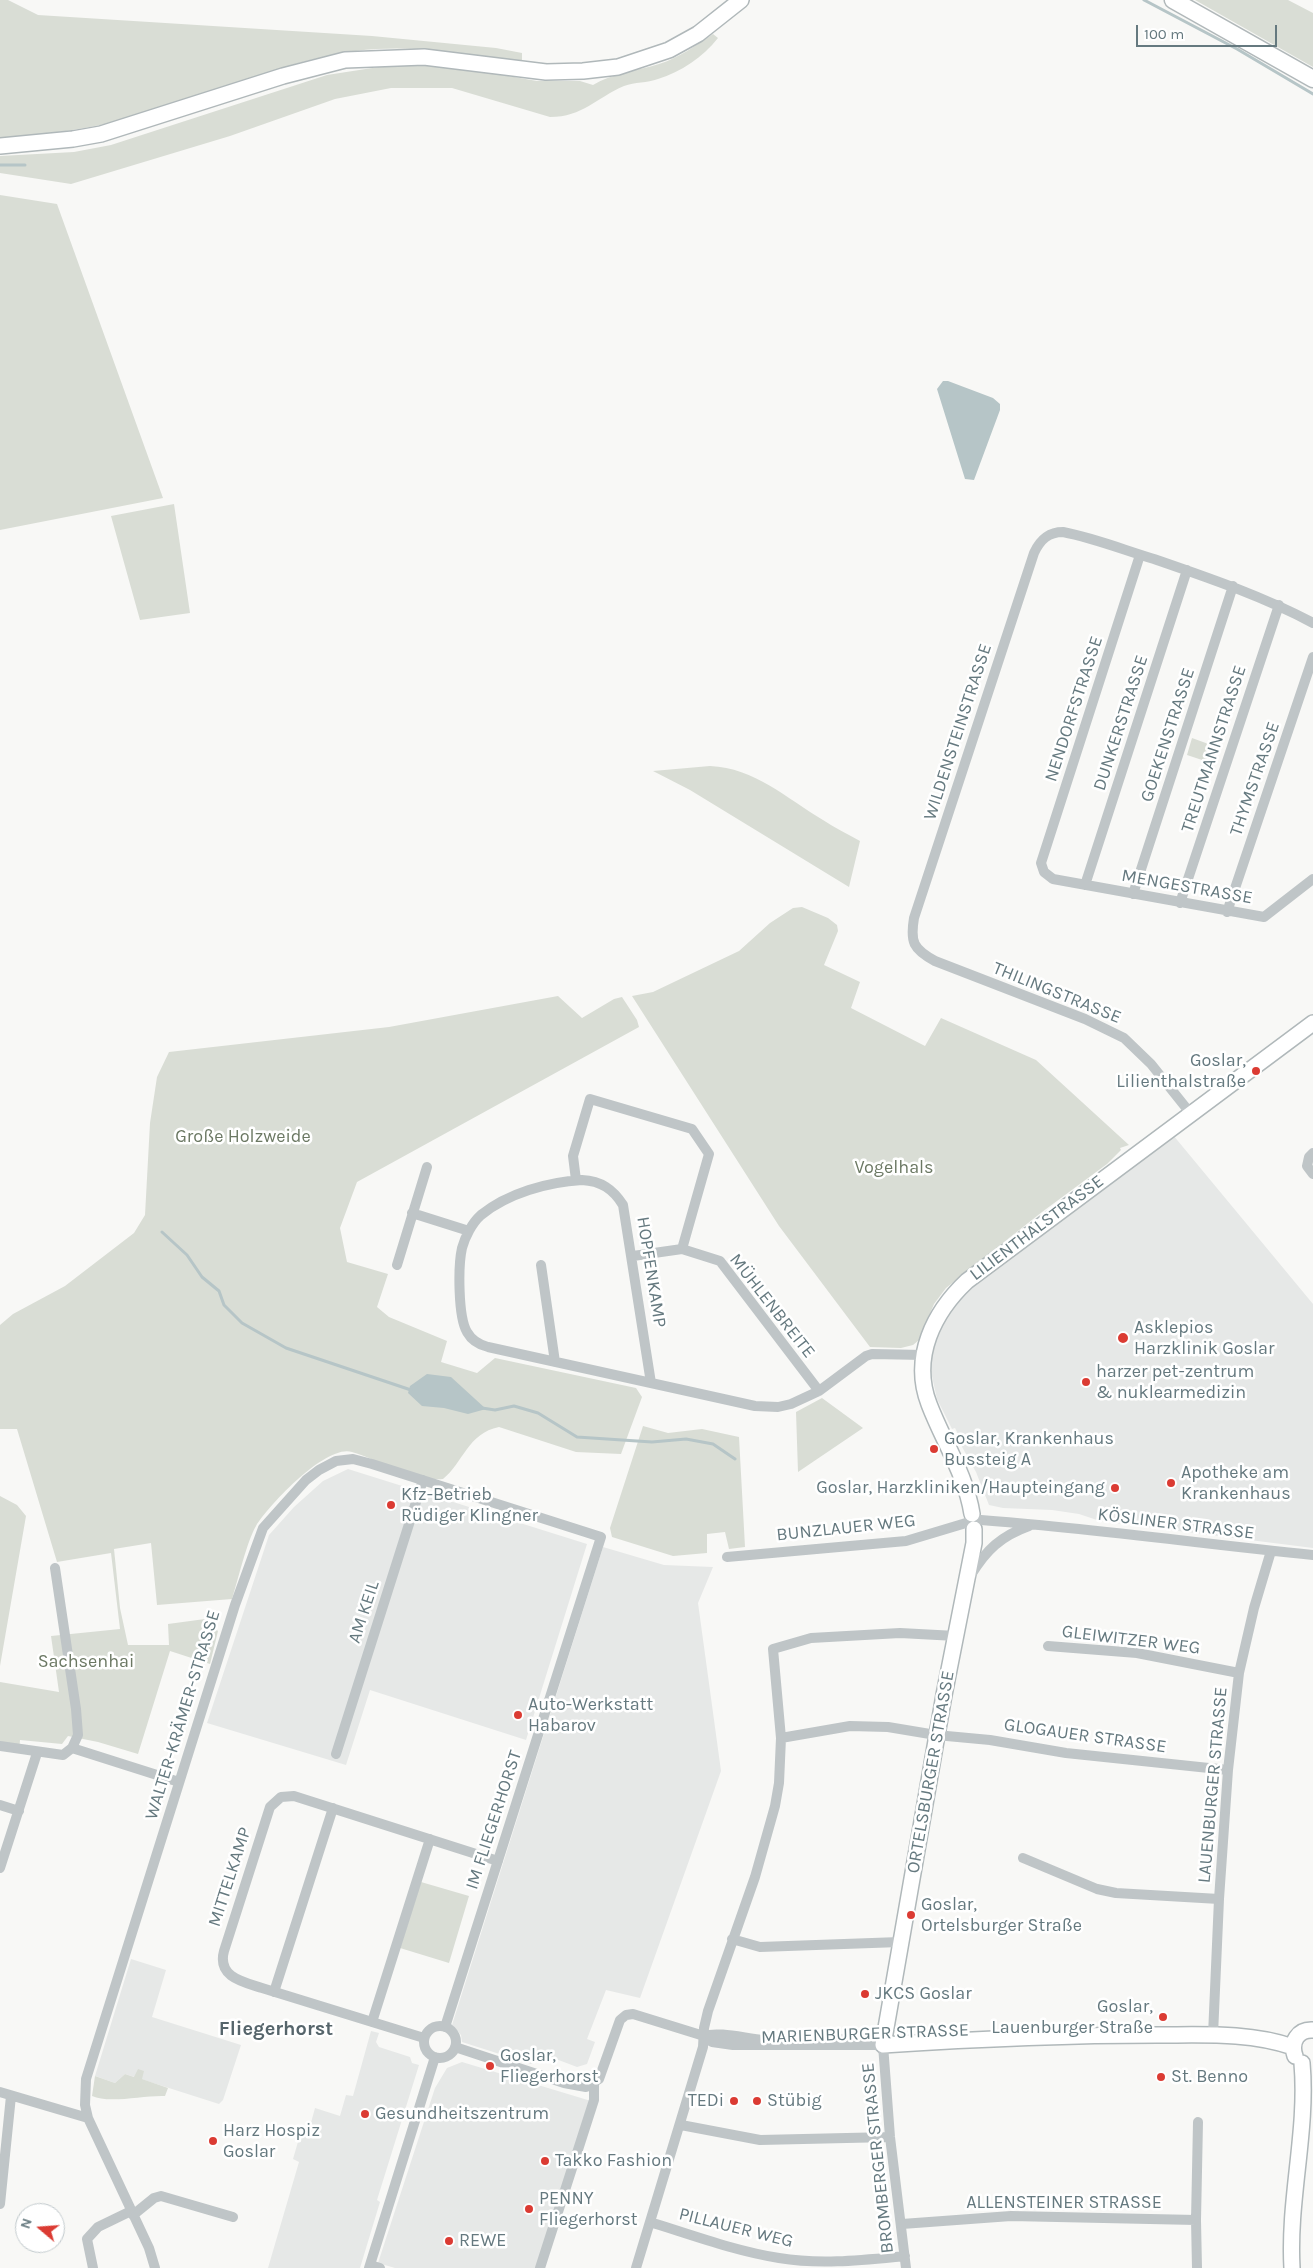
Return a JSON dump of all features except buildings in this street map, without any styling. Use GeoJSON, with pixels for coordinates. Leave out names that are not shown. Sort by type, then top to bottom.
{"type":"FeatureCollection","features":[{"type":"Feature","properties":{"kind":"main road"},"geometry":{"type":"LineString","coordinates":[[1173,0],[1313,79]]}},
{"type":"Feature","properties":{"kind":"street"},"geometry":{"type":"LineString","coordinates":[[0,146],[73,139],[101,134],[283,76],[345,60],[424,57],[546,72],[618,67],[669,50],[698,34],[740,0]]}},
{"type":"Feature","properties":{"kind":"street","name":"WILDENSTEINSTRASSE"},"geometry":{"type":"LineString","coordinates":[[915,946],[912,930],[914,918],[1037,545],[1050,534],[1056,532],[1070,534],[1140,555]]}},
{"type":"Feature","properties":{"kind":"street"},"geometry":{"type":"LineString","coordinates":[[1140,555],[1233,586],[1280,605],[1313,623]]}},
{"type":"Feature","properties":{"kind":"street","name":"NENDORFSTRASSE"},"geometry":{"type":"LineString","coordinates":[[1044,872],[1041,863],[1140,555]]}},
{"type":"Feature","properties":{"kind":"street","name":"DUNKERSTRASSE"},"geometry":{"type":"LineString","coordinates":[[1085,885],[1187,570]]}},
{"type":"Feature","properties":{"kind":"street","name":"GOEKENSTRASSE"},"geometry":{"type":"LineString","coordinates":[[1133,894],[1233,586]]}},
{"type":"Feature","properties":{"kind":"street","name":"TREUTMANNSTRASSE"},"geometry":{"type":"LineString","coordinates":[[1180,903],[1280,605]]}},
{"type":"Feature","properties":{"kind":"street","name":"THYMSTRASSE"},"geometry":{"type":"LineString","coordinates":[[1227,912],[1313,657]]}},
{"type":"Feature","properties":{"kind":"street","name":"MENGESTRASSE"},"geometry":{"type":"LineString","coordinates":[[1044,872],[1053,879],[1264,918],[1313,879]]}},
{"type":"Feature","properties":{"kind":"street","name":"THILINGSTRASSE"},"geometry":{"type":"LineString","coordinates":[[915,946],[935,961],[1085,1019],[1124,1038],[1151,1064],[1191,1114]]}},
{"type":"Feature","properties":{"kind":"street","name":"LILIENTHALSTRASSE"},"geometry":{"type":"LineString","coordinates":[[973,1522],[964,1482],[928,1402],[924,1378],[924,1355],[938,1314],[952,1295],[967,1281],[1313,1023]]}},
{"type":"Feature","properties":{"kind":"street"},"geometry":{"type":"LineString","coordinates":[[576,1180],[573,1156],[590,1099],[692,1129],[709,1154],[682,1249]]}},
{"type":"Feature","properties":{"kind":"street"},"geometry":{"type":"LineString","coordinates":[[1313,1153],[1309,1157],[1308,1166],[1313,1174]]}},
{"type":"Feature","properties":{"kind":"street"},"geometry":{"type":"LineString","coordinates":[[397,1265],[427,1167]]}},
{"type":"Feature","properties":{"kind":"street","name":"HOPFENKAMP"},"geometry":{"type":"LineString","coordinates":[[576,1180],[588,1180],[603,1184],[619,1199],[626,1213],[651,1383],[488,1348],[476,1342],[466,1332],[462,1315],[461,1259],[469,1231],[481,1215],[521,1194],[546,1185],[576,1180]]}},
{"type":"Feature","properties":{"kind":"street"},"geometry":{"type":"LineString","coordinates":[[412,1213],[469,1231]]}},
{"type":"Feature","properties":{"kind":"street","name":"MÜHLENBREITE"},"geometry":{"type":"LineString","coordinates":[[633,1256],[682,1249],[720,1261],[819,1391]]}},
{"type":"Feature","properties":{"kind":"street"},"geometry":{"type":"LineString","coordinates":[[541,1265],[555,1362]]}},
{"type":"Feature","properties":{"kind":"street"},"geometry":{"type":"LineString","coordinates":[[651,1383],[766,1407],[791,1404],[819,1391],[861,1359],[872,1354],[924,1355]]}},
{"type":"Feature","properties":{"kind":"street","name":"WALTER-KRÄMER-STRASSE"},"geometry":{"type":"LineString","coordinates":[[155,2268],[149,2248],[88,2118],[85,2092],[88,2073],[234,1606],[263,1528],[306,1480],[336,1461],[353,1459],[601,1537]]}},
{"type":"Feature","properties":{"kind":"street","name":"AM KEIL"},"geometry":{"type":"LineString","coordinates":[[336,1754],[423,1480]]}},
{"type":"Feature","properties":{"kind":"street","name":"KÖSLINER STRASSE"},"geometry":{"type":"LineString","coordinates":[[973,1522],[1035,1524],[1313,1555]]}},
{"type":"Feature","properties":{"kind":"street","name":"BUNZLAUER WEG"},"geometry":{"type":"LineString","coordinates":[[726,1557],[906,1541],[973,1522]]}},
{"type":"Feature","properties":{"kind":"street","name":"ORTELSBURGER STRASSE"},"geometry":{"type":"LineString","coordinates":[[883,2041],[936,1735],[974,1543],[973,1522]]}},
{"type":"Feature","properties":{"kind":"street","name":"KÖSLINER STRASSE"},"geometry":{"type":"LineString","coordinates":[[966,1582],[980,1560],[1000,1539],[1011,1532],[1035,1524]]}},
{"type":"Feature","properties":{"kind":"street","name":"IM FLIEGERHORST"},"geometry":{"type":"LineString","coordinates":[[445,2027],[601,1537]]}},
{"type":"Feature","properties":{"kind":"street","name":"LAUENBURGER STRASSE"},"geometry":{"type":"LineString","coordinates":[[1213,2031],[1219,1899],[1228,1770],[1239,1673],[1254,1608],[1271,1551]]}},
{"type":"Feature","properties":{"kind":"street"},"geometry":{"type":"LineString","coordinates":[[0,1746],[36,1753],[63,1755],[72,1748],[78,1735],[76,1709],[55,1568]]}},
{"type":"Feature","properties":{"kind":"street"},"geometry":{"type":"LineString","coordinates":[[636,2268],[681,2125],[703,2046],[708,2011],[755,1877],[773,1814],[779,1783],[781,1738],[773,1649],[811,1638],[900,1633],[956,1636]]}},
{"type":"Feature","properties":{"kind":"street","name":"GLEIWITZER WEG"},"geometry":{"type":"LineString","coordinates":[[1048,1646],[1137,1654],[1239,1673]]}},
{"type":"Feature","properties":{"kind":"street","name":"GLOGAUER STRASSE"},"geometry":{"type":"LineString","coordinates":[[781,1738],[850,1726],[888,1727],[936,1735],[990,1740],[1066,1753],[1228,1770]]}},
{"type":"Feature","properties":{"kind":"street"},"geometry":{"type":"LineString","coordinates":[[72,1748],[179,1782]]}},
{"type":"Feature","properties":{"kind":"street"},"geometry":{"type":"LineString","coordinates":[[0,1868],[36,1753]]}},
{"type":"Feature","properties":{"kind":"street","name":"MITTELKAMP"},"geometry":{"type":"LineString","coordinates":[[424,2038],[274,1992],[228,1975],[222,1963],[226,1942],[270,1807],[281,1797],[288,1795],[498,1861]]}},
{"type":"Feature","properties":{"kind":"street"},"geometry":{"type":"LineString","coordinates":[[0,1805],[19,1811]]}},
{"type":"Feature","properties":{"kind":"street"},"geometry":{"type":"LineString","coordinates":[[274,1992],[333,1808]]}},
{"type":"Feature","properties":{"kind":"street"},"geometry":{"type":"LineString","coordinates":[[372,2022],[430,1839]]}},
{"type":"Feature","properties":{"kind":"street"},"geometry":{"type":"LineString","coordinates":[[1023,1858],[1097,1889],[1116,1893],[1219,1899]]}},
{"type":"Feature","properties":{"kind":"street"},"geometry":{"type":"LineString","coordinates":[[732,1939],[760,1946],[900,1942]]}},
{"type":"Feature","properties":{"kind":"street","name":"MARIENBURGER STRASSE"},"geometry":{"type":"LineString","coordinates":[[594,2084],[599,2079],[617,2027],[626,2015],[639,2014],[704,2036],[711,2033],[779,2040],[883,2041],[1254,2029],[1295,2042]]}},
{"type":"Feature","properties":{"kind":"street"},"geometry":{"type":"LineString","coordinates":[[445,2027],[454,2036],[455,2046],[448,2056],[435,2057],[427,2052],[424,2038],[432,2028],[445,2027]]}},
{"type":"Feature","properties":{"kind":"street"},"geometry":{"type":"LineString","coordinates":[[1292,2268],[1293,2218],[1303,2092],[1308,2064],[1296,2056],[1295,2042],[1304,2031],[1313,2030]]}},
{"type":"Feature","properties":{"kind":"street","name":"BROMBERGER STRASSE"},"geometry":{"type":"LineString","coordinates":[[883,2041],[890,2137],[906,2268]]}},
{"type":"Feature","properties":{"kind":"street"},"geometry":{"type":"LineString","coordinates":[[455,2046],[564,2083],[586,2087],[594,2084],[594,2100],[540,2268]]}},
{"type":"Feature","properties":{"kind":"street"},"geometry":{"type":"LineString","coordinates":[[373,2267],[435,2057]]}},
{"type":"Feature","properties":{"kind":"street"},"geometry":{"type":"LineString","coordinates":[[1301,2268],[1306,2150],[1313,2077]]}},
{"type":"Feature","properties":{"kind":"street"},"geometry":{"type":"LineString","coordinates":[[0,2092],[88,2118]]}},
{"type":"Feature","properties":{"kind":"street"},"geometry":{"type":"LineString","coordinates":[[0,2204],[11,2096]]}},
{"type":"Feature","properties":{"kind":"street"},"geometry":{"type":"LineString","coordinates":[[1197,2268],[1198,2122]]}},
{"type":"Feature","properties":{"kind":"street"},"geometry":{"type":"LineString","coordinates":[[681,2125],[760,2140],[890,2137]]}},
{"type":"Feature","properties":{"kind":"street"},"geometry":{"type":"LineString","coordinates":[[93,2268],[87,2238],[98,2227],[132,2213],[154,2198],[161,2196],[233,2217]]}},
{"type":"Feature","properties":{"kind":"street","name":"ALLENSTEINER STRASSE"},"geometry":{"type":"LineString","coordinates":[[902,2224],[1011,2216],[1196,2220]]}},
{"type":"Feature","properties":{"kind":"street","name":"PILLAUER WEG"},"geometry":{"type":"LineString","coordinates":[[650,2222],[749,2252],[780,2258],[828,2262],[905,2256]]}},
{"type":"Feature","properties":{"kind":"shaded area"},"geometry":{"type":"Polygon","coordinates":[[[943,381],[948,381],[993,398],[1000,404],[1000,410],[974,480],[965,479],[937,389],[943,381]]]}},
{"type":"Feature","properties":{"kind":"shaded area","name":"Asklepios Harzklinik Goslar"},"geometry":{"type":"Polygon","coordinates":[[[1173,1135],[1313,1304],[1313,1548],[1100,1521],[1079,1514],[1052,1510],[1003,1508],[989,1505],[976,1472],[956,1436],[958,1434],[955,1428],[952,1429],[937,1399],[928,1358],[931,1345],[958,1293],[1173,1135]]]}},
{"type":"Feature","properties":{"kind":"shaded area"},"geometry":{"type":"Polygon","coordinates":[[[427,1374],[451,1377],[486,1409],[468,1414],[444,1408],[422,1406],[408,1393],[410,1386],[427,1374]]]}},
{"type":"Feature","properties":{"kind":"shaded area"},"geometry":{"type":"Polygon","coordinates":[[[348,1469],[587,1544],[526,1740],[370,1690],[346,1765],[207,1723],[269,1535],[294,1507],[323,1481],[348,1469]]]}},
{"type":"Feature","properties":{"kind":"shaded area"},"geometry":{"type":"Polygon","coordinates":[[[603,1547],[664,1565],[713,1567],[698,1603],[721,1771],[640,1998],[606,1990],[587,2039],[595,2042],[587,2064],[577,2067],[548,2056],[531,2064],[462,2042],[461,2035],[452,2025],[603,1547]]]}},
{"type":"Feature","properties":{"kind":"shaded area"},"geometry":{"type":"Polygon","coordinates":[[[131,1959],[166,1970],[152,2017],[241,2045],[223,2100],[219,2104],[125,2074],[115,2083],[95,2076],[131,1959]]]}},
{"type":"Feature","properties":{"kind":"shaded area"},"geometry":{"type":"Polygon","coordinates":[[[371,2031],[379,2033],[376,2042],[379,2047],[410,2057],[412,2063],[419,2065],[377,2200],[380,2202],[360,2268],[268,2268],[299,2162],[293,2159],[302,2128],[309,2130],[315,2108],[340,2116],[346,2095],[353,2096],[371,2031]]]}},
{"type":"Feature","properties":{"kind":"shaded area"},"geometry":{"type":"Polygon","coordinates":[[[462,2062],[591,2101],[538,2268],[395,2268],[378,2263],[435,2088],[447,2068],[462,2062]]]}},
{"type":"Feature","properties":{"kind":"green space"},"geometry":{"type":"Polygon","coordinates":[[[0,0],[8,0],[38,15],[372,36],[496,48],[522,53],[522,60],[518,62],[417,49],[396,48],[356,51],[328,56],[273,71],[121,121],[35,135],[0,138],[0,0]]]}},
{"type":"Feature","properties":{"kind":"green space"},"geometry":{"type":"Polygon","coordinates":[[[1195,0],[1288,0],[1313,13],[1313,67],[1195,0]]]}},
{"type":"Feature","properties":{"kind":"green space"},"geometry":{"type":"Polygon","coordinates":[[[713,34],[718,38],[712,45],[683,68],[654,80],[624,86],[581,110],[562,116],[550,117],[452,88],[391,88],[335,99],[230,136],[71,184],[0,173],[0,156],[74,152],[111,145],[327,75],[385,66],[419,65],[468,69],[537,81],[580,81],[593,85],[616,75],[666,61],[687,51],[713,34]]]}},
{"type":"Feature","properties":{"kind":"green space"},"geometry":{"type":"Polygon","coordinates":[[[0,195],[57,204],[163,498],[0,530],[0,195]]]}},
{"type":"Feature","properties":{"kind":"green space"},"geometry":{"type":"Polygon","coordinates":[[[174,504],[190,613],[140,620],[111,516],[174,504]]]}},
{"type":"Feature","properties":{"kind":"green space"},"geometry":{"type":"Polygon","coordinates":[[[1192,738],[1214,746],[1208,762],[1187,755],[1192,738]]]}},
{"type":"Feature","properties":{"kind":"green space"},"geometry":{"type":"Polygon","coordinates":[[[710,766],[726,768],[756,778],[860,841],[849,887],[690,790],[653,771],[710,766]]]}},
{"type":"Feature","properties":{"kind":"green space","name":"Vogelhals"},"geometry":{"type":"Polygon","coordinates":[[[802,907],[828,918],[837,925],[838,931],[824,965],[860,982],[851,1008],[925,1046],[941,1018],[1036,1060],[1129,1145],[1120,1148],[1121,1150],[1107,1164],[1042,1212],[946,1288],[934,1304],[919,1340],[913,1345],[901,1348],[870,1347],[779,1226],[632,996],[653,992],[739,951],[770,923],[793,908],[802,907]]]}},
{"type":"Feature","properties":{"kind":"green space","name":"Große Holzweide"},"geometry":{"type":"Polygon","coordinates":[[[558,996],[582,1018],[614,999],[622,997],[637,1020],[639,1027],[357,1182],[340,1228],[347,1262],[388,1274],[377,1307],[389,1317],[447,1341],[441,1362],[477,1373],[495,1358],[636,1388],[642,1397],[621,1454],[576,1452],[499,1427],[480,1435],[443,1479],[432,1479],[409,1474],[352,1452],[341,1452],[328,1457],[299,1478],[263,1516],[249,1541],[232,1599],[157,1605],[151,1543],[114,1549],[120,1608],[128,1645],[169,1645],[168,1624],[205,1619],[218,1631],[210,1664],[170,1651],[138,1754],[98,1742],[68,1736],[62,1744],[20,1740],[19,1753],[0,1750],[0,1682],[59,1692],[51,1636],[120,1629],[111,1553],[57,1562],[17,1429],[0,1429],[0,1325],[13,1314],[65,1286],[134,1233],[145,1215],[150,1123],[157,1077],[169,1052],[389,1027],[558,996]]]}},
{"type":"Feature","properties":{"kind":"green space"},"geometry":{"type":"Polygon","coordinates":[[[822,1398],[863,1428],[798,1472],[796,1412],[822,1398]]]}},
{"type":"Feature","properties":{"kind":"green space"},"geometry":{"type":"Polygon","coordinates":[[[643,1426],[668,1433],[702,1429],[739,1437],[745,1547],[729,1549],[725,1532],[707,1534],[707,1553],[673,1556],[612,1537],[610,1528],[643,1426]]]}},
{"type":"Feature","properties":{"kind":"green space","name":"Sachsenhai"},"geometry":{"type":"Polygon","coordinates":[[[0,1496],[17,1505],[26,1516],[0,1666],[0,1496]]]}},
{"type":"Feature","properties":{"kind":"green space"},"geometry":{"type":"Polygon","coordinates":[[[421,1882],[469,1896],[449,1963],[400,1948],[421,1882]]]}},
{"type":"Feature","properties":{"kind":"green space"},"geometry":{"type":"Polygon","coordinates":[[[138,2069],[144,2071],[142,2079],[168,2088],[165,2096],[108,2099],[92,2096],[95,2076],[115,2083],[125,2074],[134,2077],[138,2069]]]}},
{"type":"Feature","properties":{"kind":"waterway"},"geometry":{"type":"LineString","coordinates":[[1144,0],[1237,49],[1313,94]]}},
{"type":"Feature","properties":{"kind":"waterway"},"geometry":{"type":"LineString","coordinates":[[0,165],[25,165]]}},
{"type":"Feature","properties":{"kind":"waterway"},"geometry":{"type":"LineString","coordinates":[[162,1232],[187,1255],[202,1277],[219,1291],[224,1305],[242,1323],[286,1348],[411,1390]]}},
{"type":"Feature","properties":{"kind":"waterway"},"geometry":{"type":"LineString","coordinates":[[482,1408],[495,1410],[514,1406],[538,1413],[577,1437],[652,1442],[686,1439],[713,1444],[735,1459]]}},
{"type":"Feature","properties":{"kind":"place","name":"Goslar, Lilienthalstraße"},"geometry":{"type":"Point","coordinates":[1256,1071]}},
{"type":"Feature","properties":{"kind":"place","name":"Asklepios Harzklinik Goslar"},"geometry":{"type":"Point","coordinates":[1123,1338]}},
{"type":"Feature","properties":{"kind":"place","name":"harzer pet-zentrum & nuklearmedizin"},"geometry":{"type":"Point","coordinates":[1086,1382]}},
{"type":"Feature","properties":{"kind":"place","name":"Goslar, Krankenhaus Bussteig A"},"geometry":{"type":"Point","coordinates":[934,1449]}},
{"type":"Feature","properties":{"kind":"place","name":"Apotheke am Krankenhaus"},"geometry":{"type":"Point","coordinates":[1171,1483]}},
{"type":"Feature","properties":{"kind":"place","name":"Goslar, Harzkliniken/Haupteingang"},"geometry":{"type":"Point","coordinates":[1115,1488]}},
{"type":"Feature","properties":{"kind":"place","name":"Kfz-Betrieb Rüdiger Klingner"},"geometry":{"type":"Point","coordinates":[391,1505]}},
{"type":"Feature","properties":{"kind":"place","name":"Auto-Werkstatt Habarov"},"geometry":{"type":"Point","coordinates":[518,1715]}},
{"type":"Feature","properties":{"kind":"place","name":"Goslar, Ortelsburger Straße"},"geometry":{"type":"Point","coordinates":[911,1915]}},
{"type":"Feature","properties":{"kind":"place","name":"JKCS Goslar"},"geometry":{"type":"Point","coordinates":[865,1994]}},
{"type":"Feature","properties":{"kind":"place","name":"Goslar, Lauenburger Straße"},"geometry":{"type":"Point","coordinates":[1163,2017]}},
{"type":"Feature","properties":{"kind":"place","name":"Goslar, Fliegerhorst"},"geometry":{"type":"Point","coordinates":[490,2066]}},
{"type":"Feature","properties":{"kind":"place","name":"St. Benno"},"geometry":{"type":"Point","coordinates":[1161,2077]}},
{"type":"Feature","properties":{"kind":"place","name":"TEDi"},"geometry":{"type":"Point","coordinates":[734,2101]}},
{"type":"Feature","properties":{"kind":"place","name":"Stübig"},"geometry":{"type":"Point","coordinates":[757,2101]}},
{"type":"Feature","properties":{"kind":"place","name":"Gesundheitszentrum"},"geometry":{"type":"Point","coordinates":[365,2114]}},
{"type":"Feature","properties":{"kind":"place","name":"Harz Hospiz Goslar"},"geometry":{"type":"Point","coordinates":[213,2141]}},
{"type":"Feature","properties":{"kind":"place","name":"Takko Fashion"},"geometry":{"type":"Point","coordinates":[545,2161]}},
{"type":"Feature","properties":{"kind":"place","name":"PENNY Fliegerhorst"},"geometry":{"type":"Point","coordinates":[529,2209]}},
{"type":"Feature","properties":{"kind":"place","name":"REWE"},"geometry":{"type":"Point","coordinates":[449,2241]}},
{"type":"Feature","properties":{"kind":"district","name":"Fliegerhorst"},"geometry":{"type":"Point","coordinates":[276,2029]}}]}
